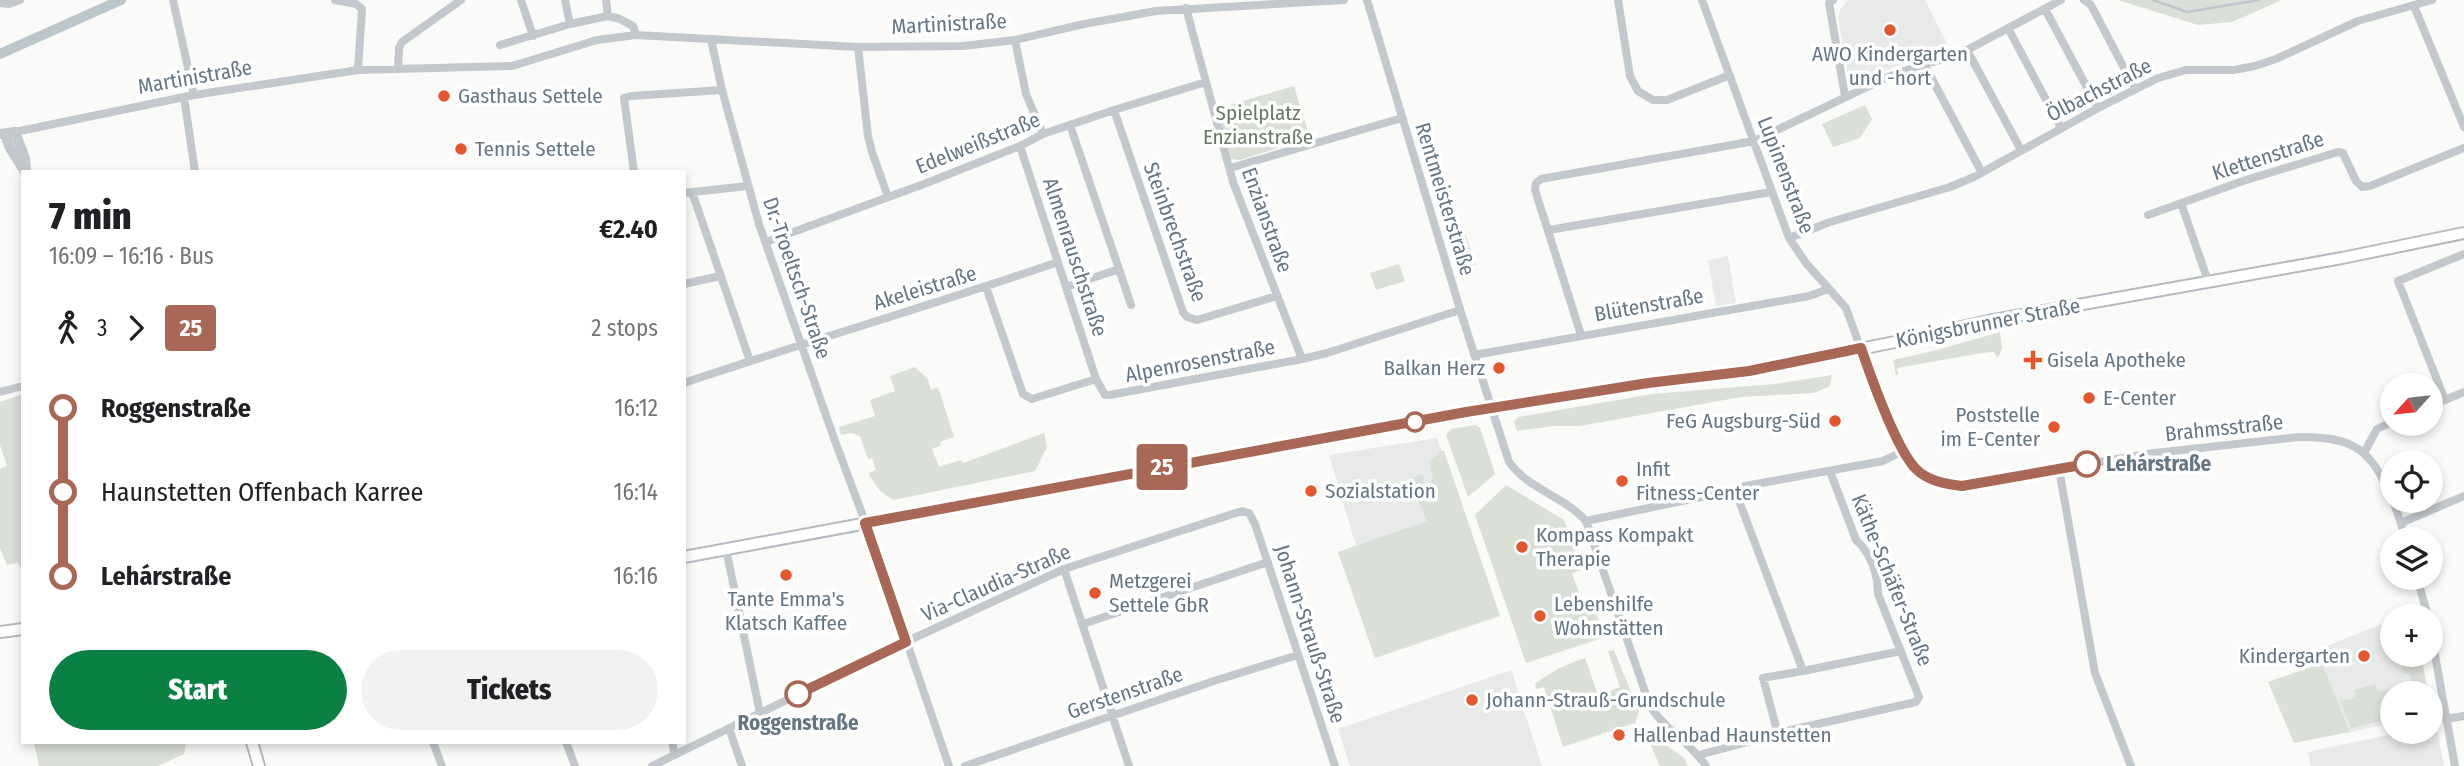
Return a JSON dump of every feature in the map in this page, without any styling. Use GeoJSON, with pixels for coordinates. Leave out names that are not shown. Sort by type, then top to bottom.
{"type":"FeatureCollection","features":[{"type":"Feature","properties":{"kind":"main road","name":"Königsbrunner Straße"},"geometry":{"type":"LineString","coordinates":[[686,557],[1491,408],[1749,371],[1988,321],[2464,233]]}},
{"type":"Feature","properties":{"kind":"main road"},"geometry":{"type":"LineString","coordinates":[[0,632],[21,629]]}},
{"type":"Feature","properties":{"kind":"main road"},"geometry":{"type":"LineString","coordinates":[[253,744],[259,766]]}},
{"type":"Feature","properties":{"kind":"street"},"geometry":{"type":"LineString","coordinates":[[0,3],[9,4],[20,0]]}},
{"type":"Feature","properties":{"kind":"street"},"geometry":{"type":"LineString","coordinates":[[173,0],[194,95]]}},
{"type":"Feature","properties":{"kind":"street"},"geometry":{"type":"LineString","coordinates":[[335,0],[356,4],[362,9],[358,70]]}},
{"type":"Feature","properties":{"kind":"street"},"geometry":{"type":"LineString","coordinates":[[398,69],[402,41],[461,0]]}},
{"type":"Feature","properties":{"kind":"street"},"geometry":{"type":"LineString","coordinates":[[521,0],[533,36]]}},
{"type":"Feature","properties":{"kind":"street"},"geometry":{"type":"LineString","coordinates":[[565,0],[570,24]]}},
{"type":"Feature","properties":{"kind":"street"},"geometry":{"type":"LineString","coordinates":[[606,0],[608,16]]}},
{"type":"Feature","properties":{"kind":"street","name":"Martinistraße"},"geometry":{"type":"LineString","coordinates":[[7,133],[194,95],[358,70],[512,66],[597,40],[636,35],[858,47],[963,46],[1015,40],[1117,17],[1186,8],[1344,0]]}},
{"type":"Feature","properties":{"kind":"street","name":"Rentmeisterstraße"},"geometry":{"type":"LineString","coordinates":[[1367,0],[1460,310],[1509,462],[1514,470],[1577,511],[1586,521]]}},
{"type":"Feature","properties":{"kind":"street"},"geometry":{"type":"LineString","coordinates":[[1618,0],[1630,76],[1638,91],[1653,100],[1667,100],[1730,75]]}},
{"type":"Feature","properties":{"kind":"street","name":"Lupinenstraße"},"geometry":{"type":"LineString","coordinates":[[1702,0],[1789,238],[1806,263],[1846,308],[1861,348]]}},
{"type":"Feature","properties":{"kind":"street"},"geometry":{"type":"LineString","coordinates":[[1833,0],[1829,3],[1845,96]]}},
{"type":"Feature","properties":{"kind":"street"},"geometry":{"type":"LineString","coordinates":[[1581,335],[1535,190],[1536,183],[1541,179],[1754,141],[1845,96],[1924,64],[1956,56],[2062,0]]}},
{"type":"Feature","properties":{"kind":"street"},"geometry":{"type":"LineString","coordinates":[[2084,0],[2091,5],[2134,89]]}},
{"type":"Feature","properties":{"kind":"street","name":"Ölbachstraße"},"geometry":{"type":"LineString","coordinates":[[1789,238],[1852,215],[1950,187],[1982,173],[2158,78],[2186,70],[2234,70],[2255,66],[2358,21],[2432,0]]}},
{"type":"Feature","properties":{"kind":"street"},"geometry":{"type":"LineString","coordinates":[[2414,6],[2464,127]]}},
{"type":"Feature","properties":{"kind":"street","name":"Enzianstraße"},"geometry":{"type":"LineString","coordinates":[[1186,8],[1230,168],[1302,359]]}},
{"type":"Feature","properties":{"kind":"street"},"geometry":{"type":"LineString","coordinates":[[2045,9],[2098,108]]}},
{"type":"Feature","properties":{"kind":"street"},"geometry":{"type":"LineString","coordinates":[[500,45],[570,24],[608,16],[633,26],[636,35]]}},
{"type":"Feature","properties":{"kind":"street"},"geometry":{"type":"LineString","coordinates":[[2008,28],[2061,128]]}},
{"type":"Feature","properties":{"kind":"street","name":"Dr.-Troeltsch-Straße"},"geometry":{"type":"LineString","coordinates":[[711,39],[747,186],[800,344],[865,523]]}},
{"type":"Feature","properties":{"kind":"street"},"geometry":{"type":"LineString","coordinates":[[1015,40],[1026,94],[1043,134]]}},
{"type":"Feature","properties":{"kind":"street"},"geometry":{"type":"LineString","coordinates":[[858,47],[868,136],[888,197]]}},
{"type":"Feature","properties":{"kind":"street"},"geometry":{"type":"LineString","coordinates":[[1968,50],[2021,150]]}},
{"type":"Feature","properties":{"kind":"street"},"geometry":{"type":"LineString","coordinates":[[1924,64],[1982,173]]}},
{"type":"Feature","properties":{"kind":"street","name":"Edelweißstraße"},"geometry":{"type":"LineString","coordinates":[[766,242],[1020,146],[1043,134],[1206,82]]}},
{"type":"Feature","properties":{"kind":"street"},"geometry":{"type":"LineString","coordinates":[[634,170],[624,98],[722,90]]}},
{"type":"Feature","properties":{"kind":"street"},"geometry":{"type":"LineString","coordinates":[[184,97],[195,170]]}},
{"type":"Feature","properties":{"kind":"street","name":"Steinbrechstraße"},"geometry":{"type":"LineString","coordinates":[[1114,110],[1183,312],[1187,317],[1197,320],[1277,296]]}},
{"type":"Feature","properties":{"kind":"street"},"geometry":{"type":"LineString","coordinates":[[1230,168],[1402,118]]}},
{"type":"Feature","properties":{"kind":"street"},"geometry":{"type":"LineString","coordinates":[[1070,125],[1132,305]]}},
{"type":"Feature","properties":{"kind":"street"},"geometry":{"type":"LineString","coordinates":[[7,133],[10,148],[24,170]]}},
{"type":"Feature","properties":{"kind":"street","name":"Almenrauschstraße"},"geometry":{"type":"LineString","coordinates":[[1020,146],[1096,379]]}},
{"type":"Feature","properties":{"kind":"street","name":"Klettenstraße"},"geometry":{"type":"LineString","coordinates":[[2148,215],[2246,180],[2338,152],[2343,153],[2361,187],[2370,186],[2464,148]]}},
{"type":"Feature","properties":{"kind":"street"},"geometry":{"type":"LineString","coordinates":[[747,186],[688,192],[750,361]]}},
{"type":"Feature","properties":{"kind":"street"},"geometry":{"type":"LineString","coordinates":[[1549,230],[1771,192]]}},
{"type":"Feature","properties":{"kind":"street"},"geometry":{"type":"LineString","coordinates":[[2180,203],[2208,281]]}},
{"type":"Feature","properties":{"kind":"street"},"geometry":{"type":"LineString","coordinates":[[2464,254],[2398,281],[2445,400],[2464,392]]}},
{"type":"Feature","properties":{"kind":"street","name":"Akeleistraße"},"geometry":{"type":"LineString","coordinates":[[686,382],[1058,262]]}},
{"type":"Feature","properties":{"kind":"street"},"geometry":{"type":"LineString","coordinates":[[1066,287],[1119,269]]}},
{"type":"Feature","properties":{"kind":"street"},"geometry":{"type":"LineString","coordinates":[[686,284],[720,276]]}},
{"type":"Feature","properties":{"kind":"street","name":"Alpenrosenstraße"},"geometry":{"type":"LineString","coordinates":[[986,287],[1023,394],[1032,399],[1096,379],[1105,396],[1328,354],[1460,310]]}},
{"type":"Feature","properties":{"kind":"street","name":"Blütenstraße"},"geometry":{"type":"LineString","coordinates":[[1474,355],[1809,296],[1828,289]]}},
{"type":"Feature","properties":{"kind":"street","name":"Brahmsstraße"},"geometry":{"type":"LineString","coordinates":[[1861,348],[1903,451],[1916,469],[1930,479],[1946,484],[1962,486],[2146,454],[2299,437],[2324,437],[2348,443],[2364,453],[2380,471]]}},
{"type":"Feature","properties":{"kind":"street"},"geometry":{"type":"LineString","coordinates":[[0,392],[21,387]]}},
{"type":"Feature","properties":{"kind":"street"},"geometry":{"type":"LineString","coordinates":[[2364,453],[2380,428]]}},
{"type":"Feature","properties":{"kind":"street"},"geometry":{"type":"LineString","coordinates":[[1706,766],[1699,755],[1667,728],[1650,706],[1586,521],[1745,486],[1883,461],[1903,451]]}},
{"type":"Feature","properties":{"kind":"street"},"geometry":{"type":"LineString","coordinates":[[2060,469],[2095,673],[2131,766]]}},
{"type":"Feature","properties":{"kind":"street","name":"Käthe-Schäfer-Straße"},"geometry":{"type":"LineString","coordinates":[[1778,734],[1916,702],[1919,693],[1878,594],[1878,581],[1865,547],[1856,540],[1830,471]]}},
{"type":"Feature","properties":{"kind":"street"},"geometry":{"type":"LineString","coordinates":[[1735,490],[1803,671]]}},
{"type":"Feature","properties":{"kind":"street"},"geometry":{"type":"LineString","coordinates":[[2401,523],[2464,496]]}},
{"type":"Feature","properties":{"kind":"street","name":"Via-Claudia-Straße"},"geometry":{"type":"LineString","coordinates":[[652,766],[906,642],[1064,569],[1234,513],[1250,513]]}},
{"type":"Feature","properties":{"kind":"street","name":"Johann-Strauß-Straße"},"geometry":{"type":"LineString","coordinates":[[1250,513],[1335,766]]}},
{"type":"Feature","properties":{"kind":"street","name":"Brahmsstraße"},"geometry":{"type":"LineString","coordinates":[[2397,513],[2402,527]]}},
{"type":"Feature","properties":{"kind":"street"},"geometry":{"type":"LineString","coordinates":[[865,523],[949,766]]}},
{"type":"Feature","properties":{"kind":"street"},"geometry":{"type":"LineString","coordinates":[[726,549],[760,713]]}},
{"type":"Feature","properties":{"kind":"street"},"geometry":{"type":"LineString","coordinates":[[1083,624],[1268,562]]}},
{"type":"Feature","properties":{"kind":"street"},"geometry":{"type":"LineString","coordinates":[[1064,569],[1129,766]]}},
{"type":"Feature","properties":{"kind":"street"},"geometry":{"type":"LineString","coordinates":[[1699,755],[1778,734],[1763,678],[1901,651]]}},
{"type":"Feature","properties":{"kind":"street","name":"Gerstenstraße"},"geometry":{"type":"LineString","coordinates":[[965,766],[1298,655]]}},
{"type":"Feature","properties":{"kind":"street"},"geometry":{"type":"LineString","coordinates":[[2437,667],[2455,766]]}},
{"type":"Feature","properties":{"kind":"street"},"geometry":{"type":"LineString","coordinates":[[2446,719],[2464,716]]}},
{"type":"Feature","properties":{"kind":"street"},"geometry":{"type":"LineString","coordinates":[[729,728],[742,766]]}},
{"type":"Feature","properties":{"kind":"street"},"geometry":{"type":"LineString","coordinates":[[434,744],[442,766]]}},
{"type":"Feature","properties":{"kind":"street"},"geometry":{"type":"LineString","coordinates":[[567,744],[575,766]]}},
{"type":"Feature","properties":{"kind":"street"},"geometry":{"type":"LineString","coordinates":[[672,744],[675,755]]}},
{"type":"Feature","properties":{"kind":"shaded area","name":"AWO Kindergarten und -hort"},"geometry":{"type":"Polygon","coordinates":[[[1848,0],[1925,0],[1947,48],[1945,51],[1861,78],[1848,75],[1838,17],[1848,0]]]}},
{"type":"Feature","properties":{"kind":"shaded area"},"geometry":{"type":"Polygon","coordinates":[[[1465,232],[1476,265],[1459,270],[1449,239],[1465,232]]]}},
{"type":"Feature","properties":{"kind":"shaded area"},"geometry":{"type":"Polygon","coordinates":[[[1728,256],[1736,303],[1716,306],[1708,260],[1728,256]]]}},
{"type":"Feature","properties":{"kind":"shaded area"},"geometry":{"type":"Polygon","coordinates":[[[1437,438],[1462,509],[1356,546],[1329,455],[1437,438]]]}},
{"type":"Feature","properties":{"kind":"shaded area"},"geometry":{"type":"Polygon","coordinates":[[[2380,625],[2380,667],[2423,667],[2426,681],[2380,681],[2380,726],[2350,732],[2322,663],[2324,647],[2380,625]]]}},
{"type":"Feature","properties":{"kind":"shaded area","name":"Johann-Strauß-Grundschule"},"geometry":{"type":"Polygon","coordinates":[[[1511,670],[1542,766],[1350,766],[1338,729],[1511,670]]]}},
{"type":"Feature","properties":{"kind":"shaded area"},"geometry":{"type":"Polygon","coordinates":[[[2380,737],[2380,744],[2440,744],[2444,766],[2311,766],[2308,752],[2380,737]]]}},
{"type":"Feature","properties":{"kind":"green space"},"geometry":{"type":"Polygon","coordinates":[[[2118,0],[2282,0],[2232,22],[2198,25],[2118,0]]]}},
{"type":"Feature","properties":{"kind":"green space","name":"Spielplatz Enzianstraße"},"geometry":{"type":"Polygon","coordinates":[[[1294,86],[1310,138],[1240,160],[1231,159],[1216,109],[1294,86]]]}},
{"type":"Feature","properties":{"kind":"green space"},"geometry":{"type":"Polygon","coordinates":[[[1865,105],[1872,119],[1860,138],[1833,147],[1822,124],[1865,105]]]}},
{"type":"Feature","properties":{"kind":"green space"},"geometry":{"type":"Polygon","coordinates":[[[1399,264],[1405,281],[1376,290],[1370,273],[1399,264]]]}},
{"type":"Feature","properties":{"kind":"green space"},"geometry":{"type":"Polygon","coordinates":[[[2000,332],[2002,348],[1998,358],[1994,352],[1982,353],[1897,368],[1896,375],[1893,360],[2000,332]]]}},
{"type":"Feature","properties":{"kind":"green space"},"geometry":{"type":"Polygon","coordinates":[[[915,367],[928,379],[931,390],[938,387],[954,437],[940,442],[941,445],[932,449],[939,467],[961,460],[963,463],[1044,433],[1047,447],[1035,471],[893,500],[880,491],[869,475],[876,470],[872,458],[868,459],[860,436],[851,433],[841,435],[839,427],[875,416],[870,400],[895,391],[890,376],[915,367]]]}},
{"type":"Feature","properties":{"kind":"green space"},"geometry":{"type":"Polygon","coordinates":[[[1832,375],[1830,386],[1814,393],[1741,397],[1580,426],[1517,431],[1514,422],[1518,417],[1652,394],[1775,384],[1832,375]]]}},
{"type":"Feature","properties":{"kind":"green space"},"geometry":{"type":"Polygon","coordinates":[[[21,395],[21,569],[18,563],[7,565],[0,548],[0,469],[7,466],[0,445],[0,402],[21,395]]]}},
{"type":"Feature","properties":{"kind":"green space"},"geometry":{"type":"Polygon","coordinates":[[[1476,425],[1480,428],[1495,474],[1468,497],[1446,435],[1451,429],[1476,425]]]}},
{"type":"Feature","properties":{"kind":"green space"},"geometry":{"type":"Polygon","coordinates":[[[1444,451],[1500,616],[1375,658],[1338,552],[1427,521],[1414,490],[1414,478],[1420,474],[1424,476],[1423,484],[1427,490],[1431,489],[1431,460],[1444,451]]]}},
{"type":"Feature","properties":{"kind":"green space"},"geometry":{"type":"Polygon","coordinates":[[[1506,485],[1564,520],[1581,567],[1572,574],[1588,615],[1596,613],[1605,637],[1526,663],[1475,515],[1506,485]]]}},
{"type":"Feature","properties":{"kind":"green space"},"geometry":{"type":"Polygon","coordinates":[[[1614,650],[1639,712],[1635,723],[1563,747],[1544,687],[1536,689],[1535,684],[1558,669],[1585,658],[1598,695],[1620,687],[1608,651],[1614,650]]]}},
{"type":"Feature","properties":{"kind":"green space"},"geometry":{"type":"Polygon","coordinates":[[[2322,663],[2350,732],[2294,743],[2268,682],[2322,663]]]}},
{"type":"Feature","properties":{"kind":"green space"},"geometry":{"type":"Polygon","coordinates":[[[2403,667],[2423,667],[2426,681],[2411,681],[2410,673],[2404,673],[2403,667]]]}},
{"type":"Feature","properties":{"kind":"green space"},"geometry":{"type":"Polygon","coordinates":[[[2376,684],[2380,722],[2351,728],[2340,701],[2355,698],[2354,690],[2376,684]]]}},
{"type":"Feature","properties":{"kind":"green space"},"geometry":{"type":"Polygon","coordinates":[[[1643,728],[1684,758],[1688,766],[1660,766],[1643,728]]]}},
{"type":"Feature","properties":{"kind":"green space"},"geometry":{"type":"Polygon","coordinates":[[[34,744],[186,744],[184,754],[158,766],[39,766],[34,744]]]}},
{"type":"Feature","properties":{"kind":"waterway"},"geometry":{"type":"LineString","coordinates":[[0,54],[121,0]]}},
{"type":"Feature","properties":{"kind":"waterway"},"geometry":{"type":"LineString","coordinates":[[2153,0],[2187,12],[2259,0]]}},
{"type":"Feature","properties":{"kind":"bus line","name":"25"},"geometry":{"type":"LineString","coordinates":[[798,694],[906,642],[865,523],[1466,412],[1648,383],[1749,371],[1861,348],[1903,451],[1916,469],[1930,479],[1962,486],[2087,464]]}},
{"type":"Feature","properties":{"kind":"place","name":"AWO Kindergarten und -hort"},"geometry":{"type":"Point","coordinates":[1890,30]}},
{"type":"Feature","properties":{"kind":"place","name":"Gasthaus Settele"},"geometry":{"type":"Point","coordinates":[444,96]}},
{"type":"Feature","properties":{"kind":"place","name":"Tennis Settele"},"geometry":{"type":"Point","coordinates":[461,149]}},
{"type":"Feature","properties":{"kind":"place","name":"Gisela Apotheke"},"geometry":{"type":"Point","coordinates":[2033,360]}},
{"type":"Feature","properties":{"kind":"place","name":"Balkan Herz"},"geometry":{"type":"Point","coordinates":[1499,368]}},
{"type":"Feature","properties":{"kind":"place","name":"E-Center"},"geometry":{"type":"Point","coordinates":[2089,398]}},
{"type":"Feature","properties":{"kind":"place","name":"FeG Augsburg-Süd"},"geometry":{"type":"Point","coordinates":[1835,421]}},
{"type":"Feature","properties":{"kind":"place","name":"Poststelle im E-Center"},"geometry":{"type":"Point","coordinates":[2054,427]}},
{"type":"Feature","properties":{"kind":"place","name":"Lehárstraße"},"geometry":{"type":"Point","coordinates":[2087,464]}},
{"type":"Feature","properties":{"kind":"place","name":"Infit Fitness-Center"},"geometry":{"type":"Point","coordinates":[1622,481]}},
{"type":"Feature","properties":{"kind":"place","name":"Sozialstation"},"geometry":{"type":"Point","coordinates":[1311,491]}},
{"type":"Feature","properties":{"kind":"place","name":"Kompass Kompakt Therapie"},"geometry":{"type":"Point","coordinates":[1522,547]}},
{"type":"Feature","properties":{"kind":"place","name":"Tante Emma's Klatsch Kaffee"},"geometry":{"type":"Point","coordinates":[786,575]}},
{"type":"Feature","properties":{"kind":"place","name":"Metzgerei Settele GbR"},"geometry":{"type":"Point","coordinates":[1095,593]}},
{"type":"Feature","properties":{"kind":"place","name":"Lebenshilfe Wohnstätten"},"geometry":{"type":"Point","coordinates":[1540,616]}},
{"type":"Feature","properties":{"kind":"place","name":"Kindergarten"},"geometry":{"type":"Point","coordinates":[2364,656]}},
{"type":"Feature","properties":{"kind":"place","name":"Roggenstraße"},"geometry":{"type":"Point","coordinates":[798,694]}},
{"type":"Feature","properties":{"kind":"place","name":"Johann-Strauß-Grundschule"},"geometry":{"type":"Point","coordinates":[1472,700]}},
{"type":"Feature","properties":{"kind":"place","name":"Hallenbad Haunstetten"},"geometry":{"type":"Point","coordinates":[1619,735]}}]}
